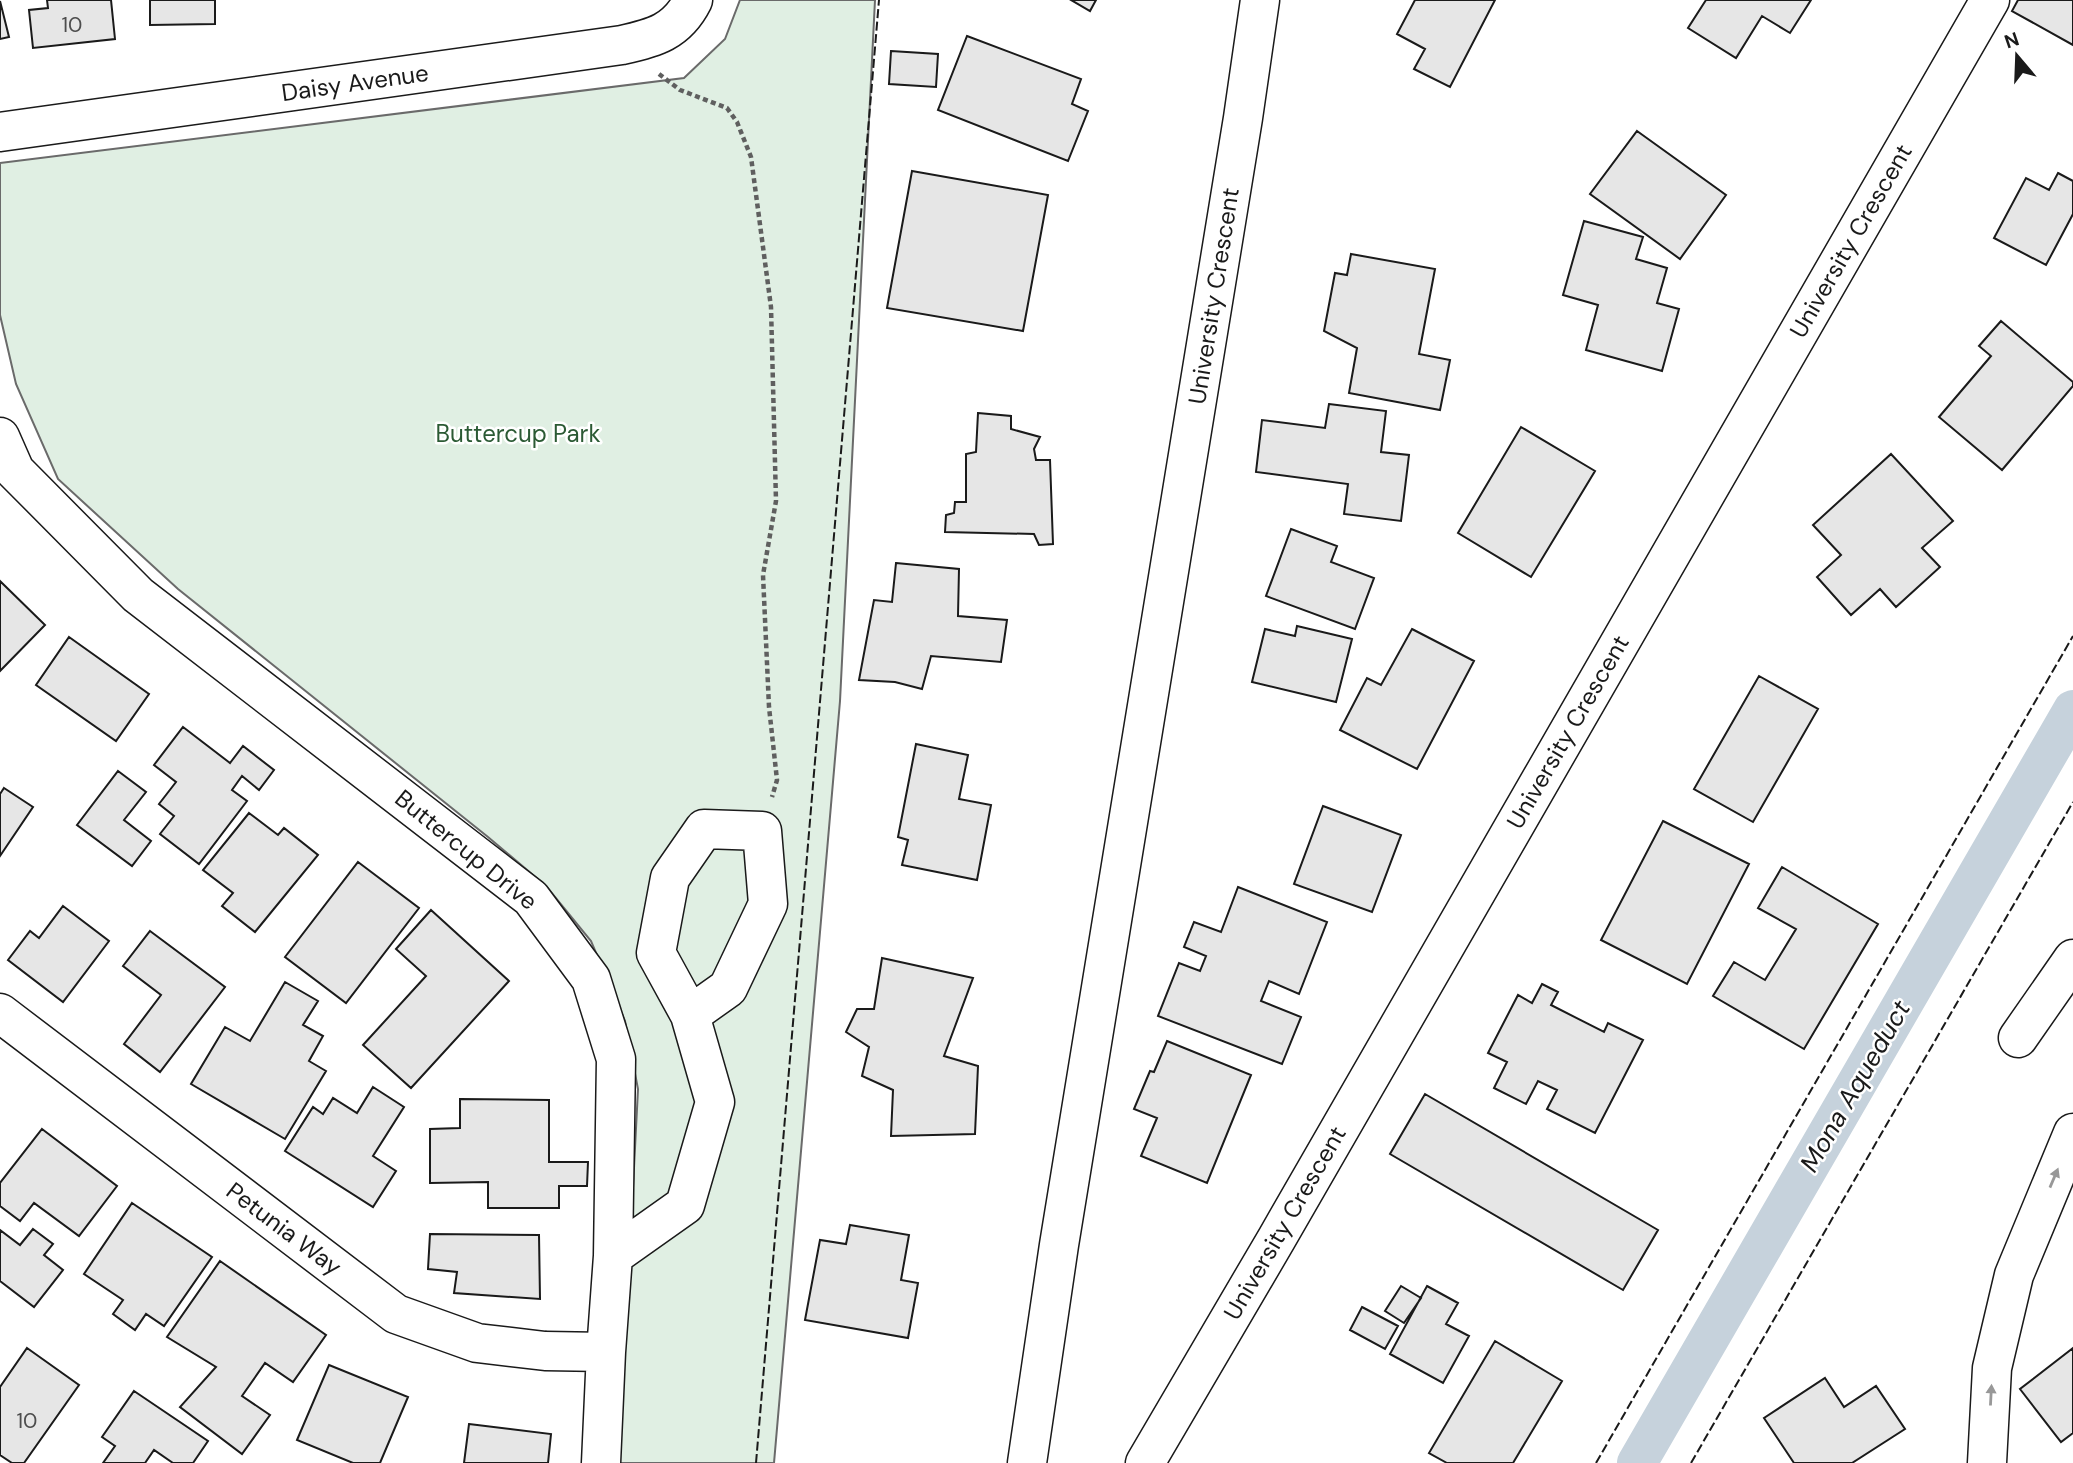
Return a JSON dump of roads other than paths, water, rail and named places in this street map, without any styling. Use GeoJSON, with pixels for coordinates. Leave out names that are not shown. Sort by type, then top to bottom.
{"type":"FeatureCollection","features":[{"type":"Feature","properties":{"kind":"street","name":"Daisy Avenue"},"geometry":{"type":"LineString","coordinates":[[0,132],[622,45],[650,39],[675,26],[693,0]]}},
{"type":"Feature","properties":{"kind":"street","name":"University Crescent"},"geometry":{"type":"LineString","coordinates":[[1027,1463],[1059,1245],[1260,0]]}},
{"type":"Feature","properties":{"kind":"street","name":"University Crescent"},"geometry":{"type":"LineString","coordinates":[[1145,1463],[1990,0]]}},
{"type":"Feature","properties":{"kind":"street","name":"Buttercup Drive"},"geometry":{"type":"LineString","coordinates":[[0,437],[15,471],[138,595],[531,898],[591,979],[616,1059],[613,1256],[601,1463]]}},
{"type":"Feature","properties":{"kind":"street"},"geometry":{"type":"LineString","coordinates":[[613,1256],[685,1205],[715,1102],[690,1015],[656,953],[670,878],[704,829],[762,831],[768,904],[728,988],[690,1015]]}},
{"type":"Feature","properties":{"kind":"street"},"geometry":{"type":"LineString","coordinates":[[2018,1038],[2073,959]]}},
{"type":"Feature","properties":{"kind":"street","name":"Petunia Way"},"geometry":{"type":"LineString","coordinates":[[0,1013],[396,1314],[477,1343],[545,1352],[606,1352]]}},
{"type":"Feature","properties":{"kind":"street"},"geometry":{"type":"LineString","coordinates":[[1987,1463],[1992,1368],[2014,1275],[2073,1133]]}},
{"type":"Feature","properties":{"kind":"waterway","name":"Mona Aqueduct"},"geometry":{"type":"LineString","coordinates":[[1637,1463],[2073,710]]}},
{"type":"Feature","properties":{"kind":"park label","name":"Buttercup Park"},"geometry":{"type":"Point","coordinates":[518,434]}}]}
